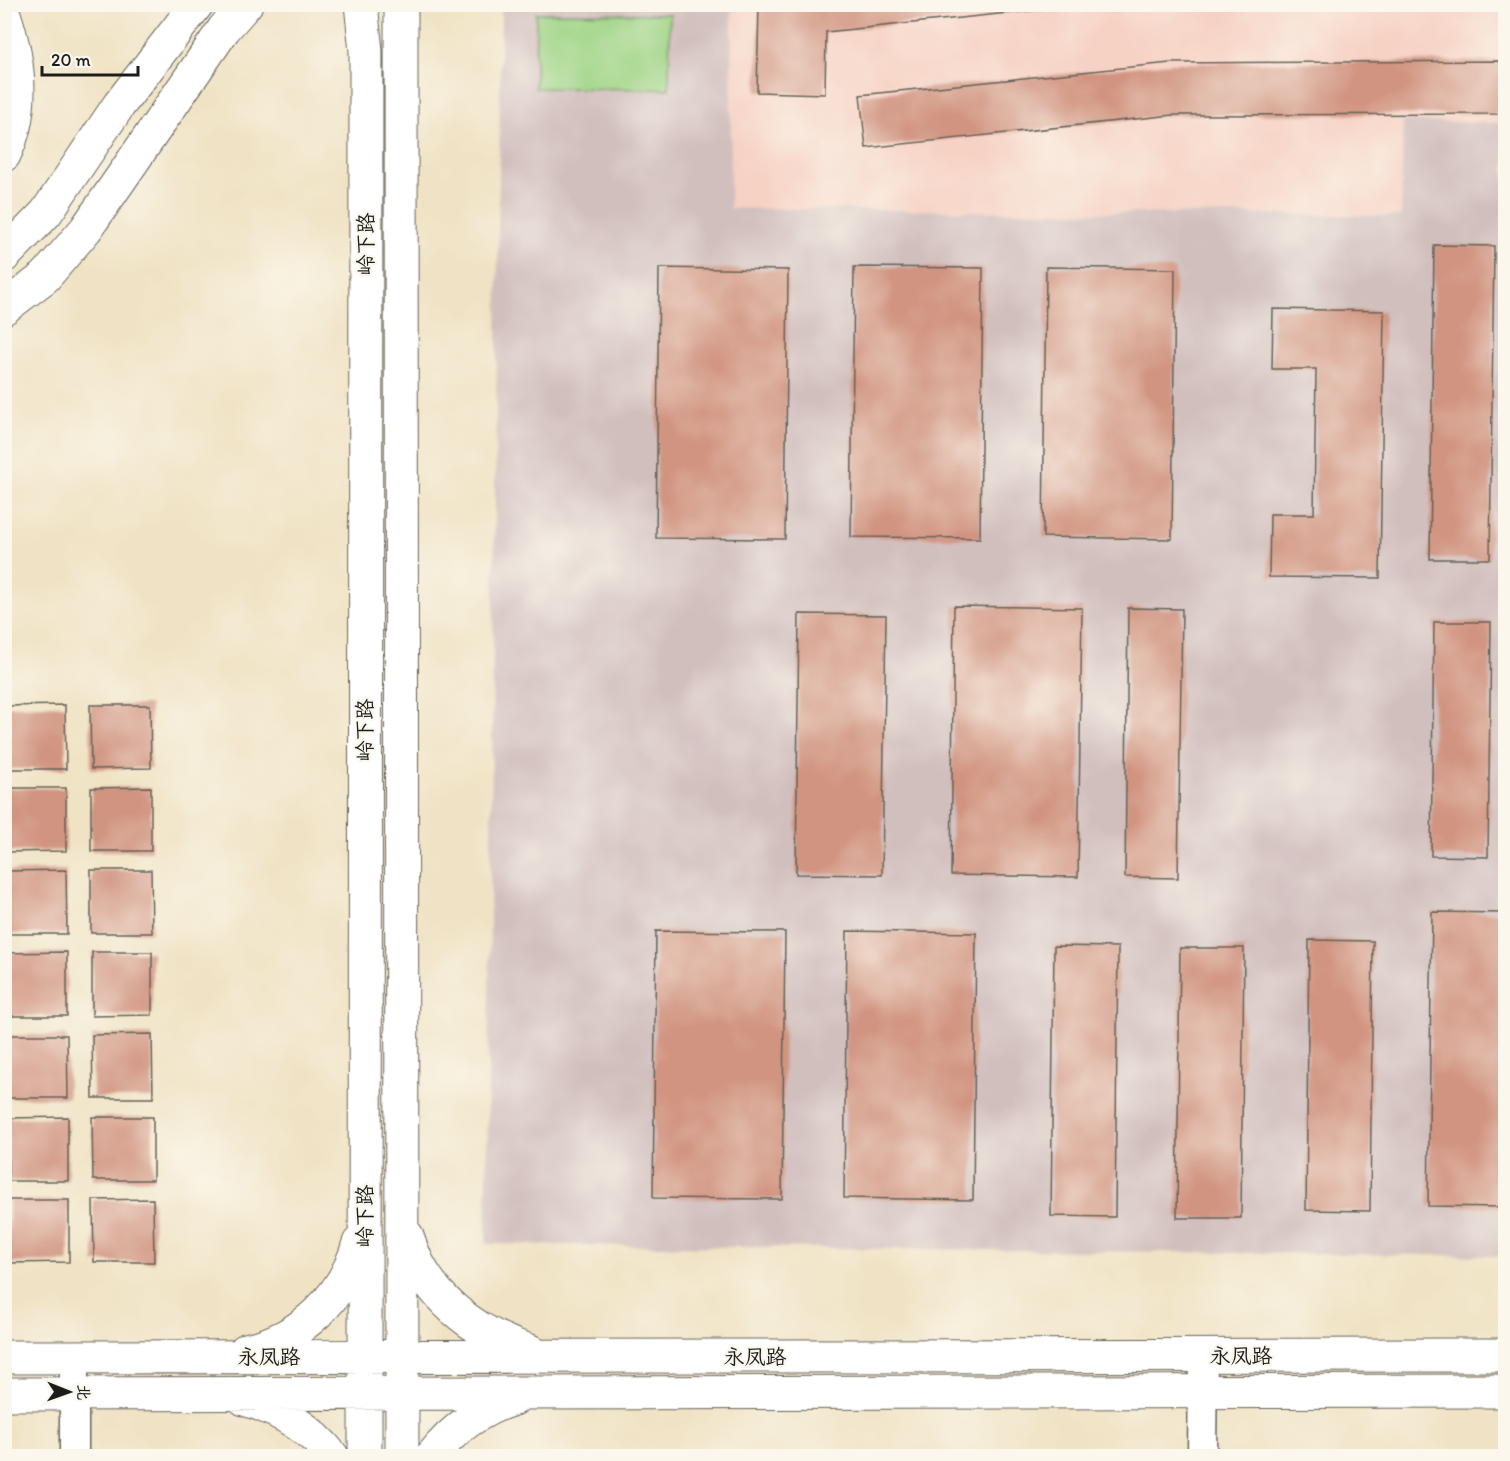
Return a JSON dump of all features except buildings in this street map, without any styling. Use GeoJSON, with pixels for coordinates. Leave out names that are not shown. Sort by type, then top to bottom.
{"type":"FeatureCollection","features":[{"type":"Feature","properties":{"kind":"street"},"geometry":{"type":"LineString","coordinates":[[4,256],[46,213],[81,165],[119,105],[197,4]]}},
{"type":"Feature","properties":{"kind":"street"},"geometry":{"type":"LineString","coordinates":[[4,308],[45,276],[86,229],[224,29],[246,4]]}},
{"type":"Feature","properties":{"kind":"street","name":"岭下路"},"geometry":{"type":"LineString","coordinates":[[361,4],[366,51],[365,1456]]}},
{"type":"Feature","properties":{"kind":"street","name":"岭下路"},"geometry":{"type":"LineString","coordinates":[[401,4],[402,1456]]}},
{"type":"Feature","properties":{"kind":"street"},"geometry":{"type":"LineString","coordinates":[[4,14],[15,47],[20,86],[10,142],[4,155]]}},
{"type":"Feature","properties":{"kind":"street"},"geometry":{"type":"LineString","coordinates":[[206,1357],[255,1348],[286,1335],[311,1318],[339,1290],[348,1274],[360,1241],[365,1206]]}},
{"type":"Feature","properties":{"kind":"street"},"geometry":{"type":"LineString","coordinates":[[402,1210],[408,1241],[419,1267],[451,1307],[474,1325],[503,1341],[535,1353],[561,1358]]}},
{"type":"Feature","properties":{"kind":"street","name":"永凤路"},"geometry":{"type":"LineString","coordinates":[[4,1357],[1506,1355]]}},
{"type":"Feature","properties":{"kind":"street"},"geometry":{"type":"LineString","coordinates":[[1202,1456],[1203,1356]]}},
{"type":"Feature","properties":{"kind":"street"},"geometry":{"type":"LineString","coordinates":[[74,1357],[74,1456]]}},
{"type":"Feature","properties":{"kind":"street","name":"永凤路"},"geometry":{"type":"LineString","coordinates":[[4,1394],[1506,1391]]}},
{"type":"Feature","properties":{"kind":"street"},"geometry":{"type":"LineString","coordinates":[[213,1393],[246,1400],[287,1417],[315,1438],[332,1456]]}},
{"type":"Feature","properties":{"kind":"street"},"geometry":{"type":"LineString","coordinates":[[432,1456],[457,1429],[483,1410],[514,1399],[544,1393]]}},
{"type":"Feature","properties":{"kind":"shaded area"},"geometry":{"type":"Polygon","coordinates":[[[501,5],[732,5],[730,208],[1401,216],[1403,121],[1505,123],[1505,1256],[486,1244],[501,5]]]}},
{"type":"Feature","properties":{"kind":"shaded area"},"geometry":{"type":"Polygon","coordinates":[[[732,5],[1505,5],[1505,123],[1403,122],[1402,216],[729,208],[732,5]]]}},
{"type":"Feature","properties":{"kind":"green space"},"geometry":{"type":"Polygon","coordinates":[[[536,13],[670,14],[669,89],[535,88],[536,13]]]}}]}
